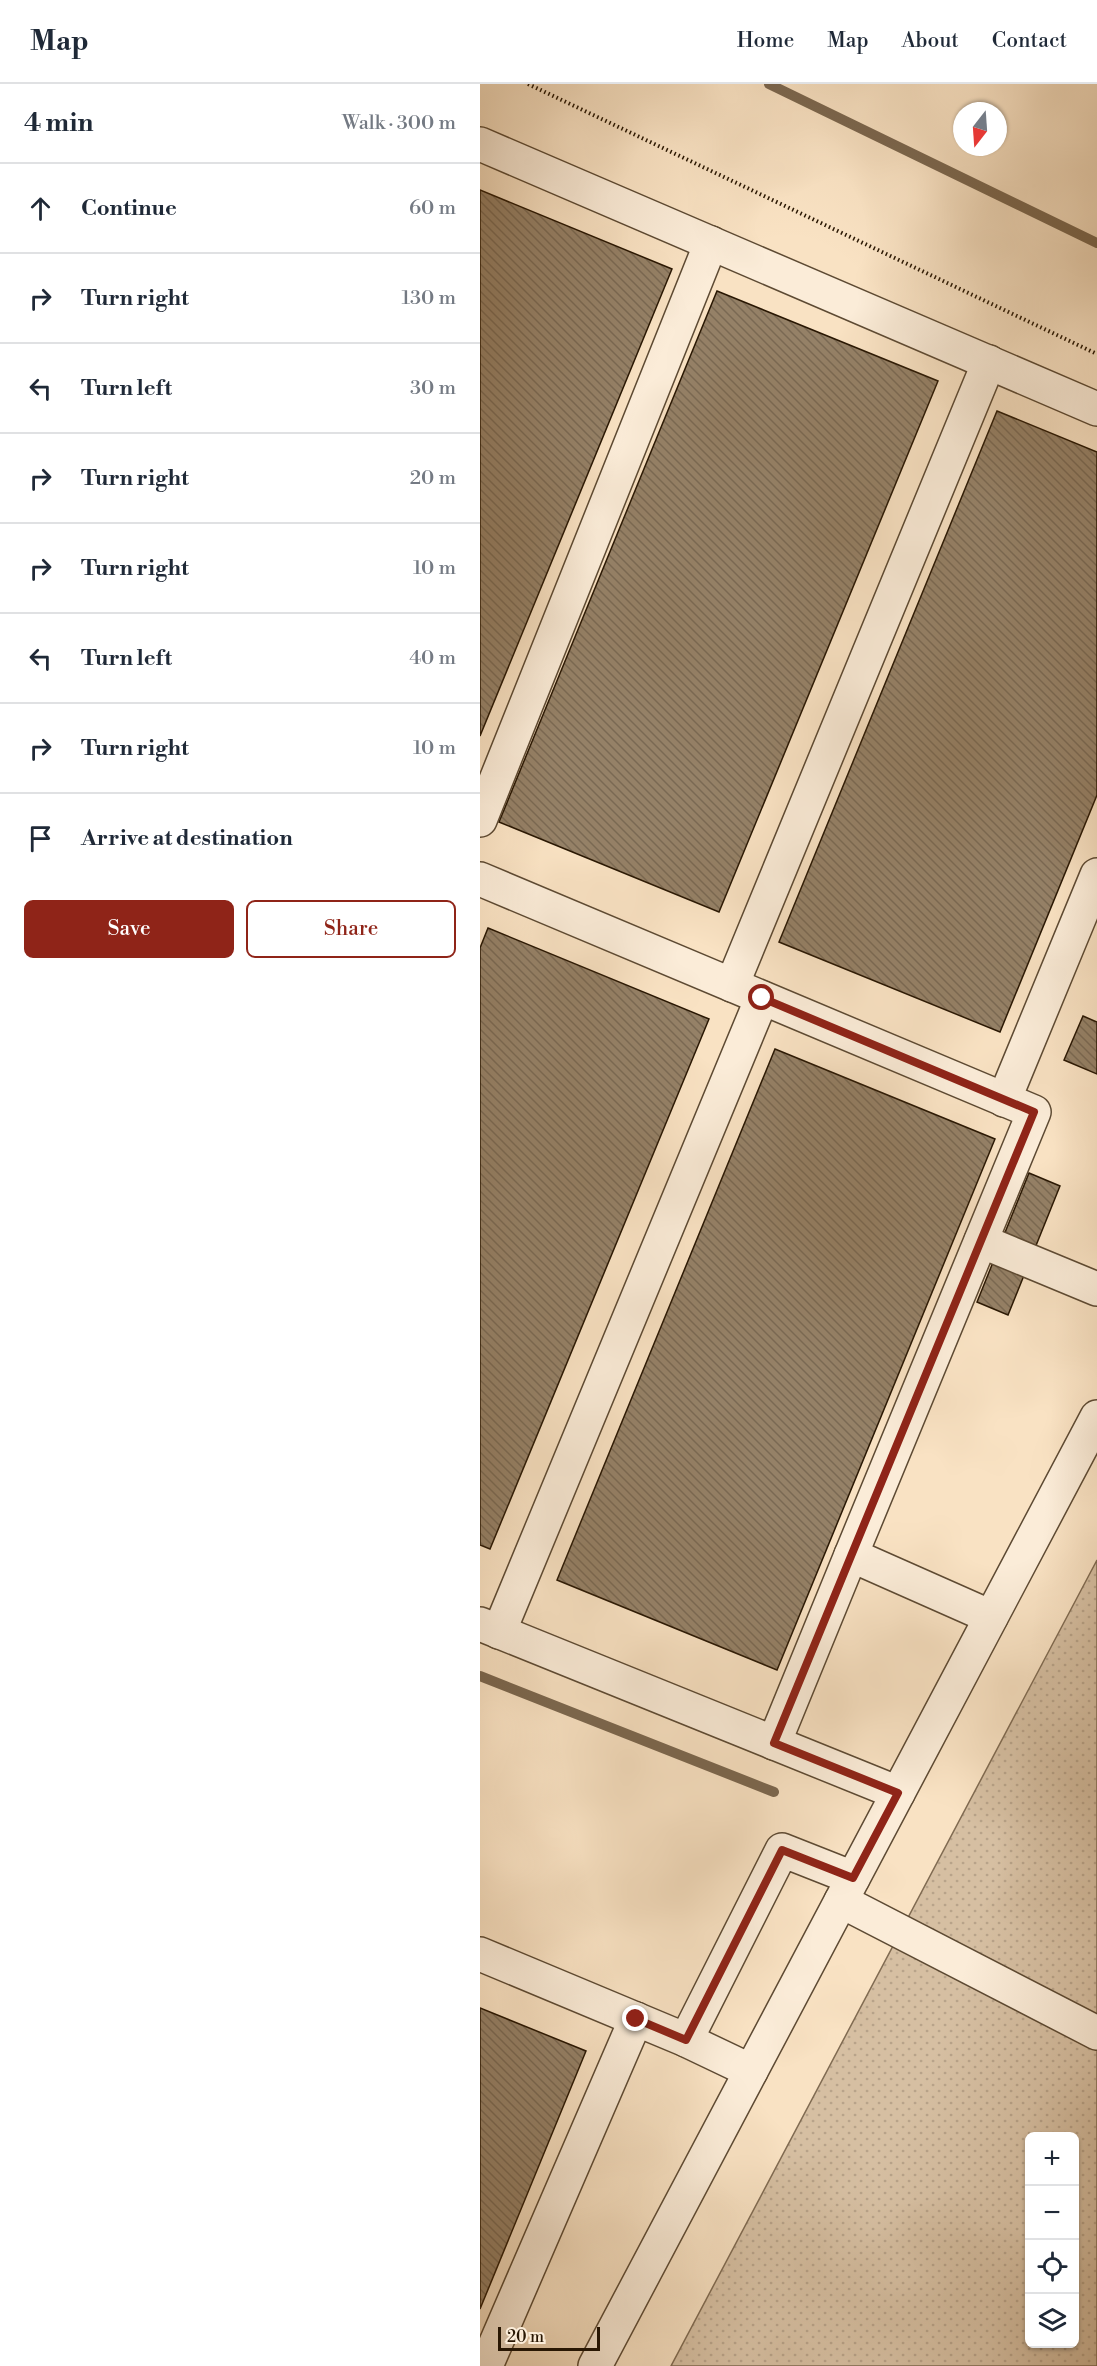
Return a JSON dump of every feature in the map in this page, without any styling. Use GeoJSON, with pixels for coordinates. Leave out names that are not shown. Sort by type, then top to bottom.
{"type":"FeatureCollection","features":[{"type":"Feature","properties":{"kind":"lane"},"geometry":{"type":"LineString","coordinates":[[480,144],[1097,409]]}},
{"type":"Feature","properties":{"kind":"lane"},"geometry":{"type":"LineString","coordinates":[[480,820],[711,243]]}},
{"type":"Feature","properties":{"kind":"lane"},"geometry":{"type":"LineString","coordinates":[[732,986],[989,362]]}},
{"type":"Feature","properties":{"kind":"lane"},"geometry":{"type":"LineString","coordinates":[[1004,1100],[1097,875]]}},
{"type":"Feature","properties":{"kind":"lane"},"geometry":{"type":"LineString","coordinates":[[481,883],[1034,1112],[774,1743]]}},
{"type":"Feature","properties":{"kind":"lane"},"geometry":{"type":"LineString","coordinates":[[762,998],[490,1628],[898,1793]]}},
{"type":"Feature","properties":{"kind":"lane"},"geometry":{"type":"LineString","coordinates":[[981,1241],[1097,1289]]}},
{"type":"Feature","properties":{"kind":"lane"},"geometry":{"type":"LineString","coordinates":[[595,2366],[1097,1417]]}},
{"type":"Feature","properties":{"kind":"lane"},"geometry":{"type":"LineString","coordinates":[[851,1555],[991,1617]]}},
{"type":"Feature","properties":{"kind":"lane"},"geometry":{"type":"LineString","coordinates":[[686,2040],[782,1850],[847,1890],[1097,2033]]}},
{"type":"Feature","properties":{"kind":"lane"},"geometry":{"type":"LineString","coordinates":[[480,1954],[686,2040],[751,2071]]}},
{"type":"Feature","properties":{"kind":"lane"},"geometry":{"type":"LineString","coordinates":[[486,2366],[636,2019]]}},
{"type":"Feature","properties":{"kind":"path"},"geometry":{"type":"LineString","coordinates":[[528,84],[1097,354]]}},
{"type":"Feature","properties":{"kind":"shaded area"},"geometry":{"type":"Polygon","coordinates":[[[1097,1560],[1097,2366],[671,2366],[1097,1560]]]}},
{"type":"Feature","properties":{"kind":"building"},"geometry":{"type":"Polygon","coordinates":[[[480,190],[672,269],[480,736],[480,190]]]}},
{"type":"Feature","properties":{"kind":"building"},"geometry":{"type":"Polygon","coordinates":[[[717,291],[938,381],[719,912],[499,822],[717,291]]]}},
{"type":"Feature","properties":{"kind":"building"},"geometry":{"type":"Polygon","coordinates":[[[997,411],[1097,452],[1097,795],[1000,1032],[779,942],[997,411]]]}},
{"type":"Feature","properties":{"kind":"building"},"geometry":{"type":"Polygon","coordinates":[[[488,928],[709,1019],[490,1549],[480,1545],[480,948],[488,928]]]}},
{"type":"Feature","properties":{"kind":"building"},"geometry":{"type":"Polygon","coordinates":[[[1083,1016],[1097,1022],[1097,1074],[1064,1060],[1083,1016]]]}},
{"type":"Feature","properties":{"kind":"building"},"geometry":{"type":"Polygon","coordinates":[[[775,1049],[995,1139],[777,1670],[557,1580],[775,1049]]]}},
{"type":"Feature","properties":{"kind":"building"},"geometry":{"type":"Polygon","coordinates":[[[1029,1173],[1060,1186],[1008,1315],[977,1302],[1029,1173]]]}},
{"type":"Feature","properties":{"kind":"building"},"geometry":{"type":"Polygon","coordinates":[[[480,2008],[586,2051],[480,2309],[480,2008]]]}},
{"type":"Feature","properties":{"kind":"waterway"},"geometry":{"type":"LineString","coordinates":[[769,84],[1097,243]]}},
{"type":"Feature","properties":{"kind":"waterway"},"geometry":{"type":"LineString","coordinates":[[480,1676],[774,1792]]}},
{"type":"Feature","properties":{"kind":"route"},"geometry":{"type":"LineString","coordinates":[[636,2019],[686,2040],[782,1850],[853,1878],[898,1793],[774,1743],[1034,1112],[762,998]]}}]}
